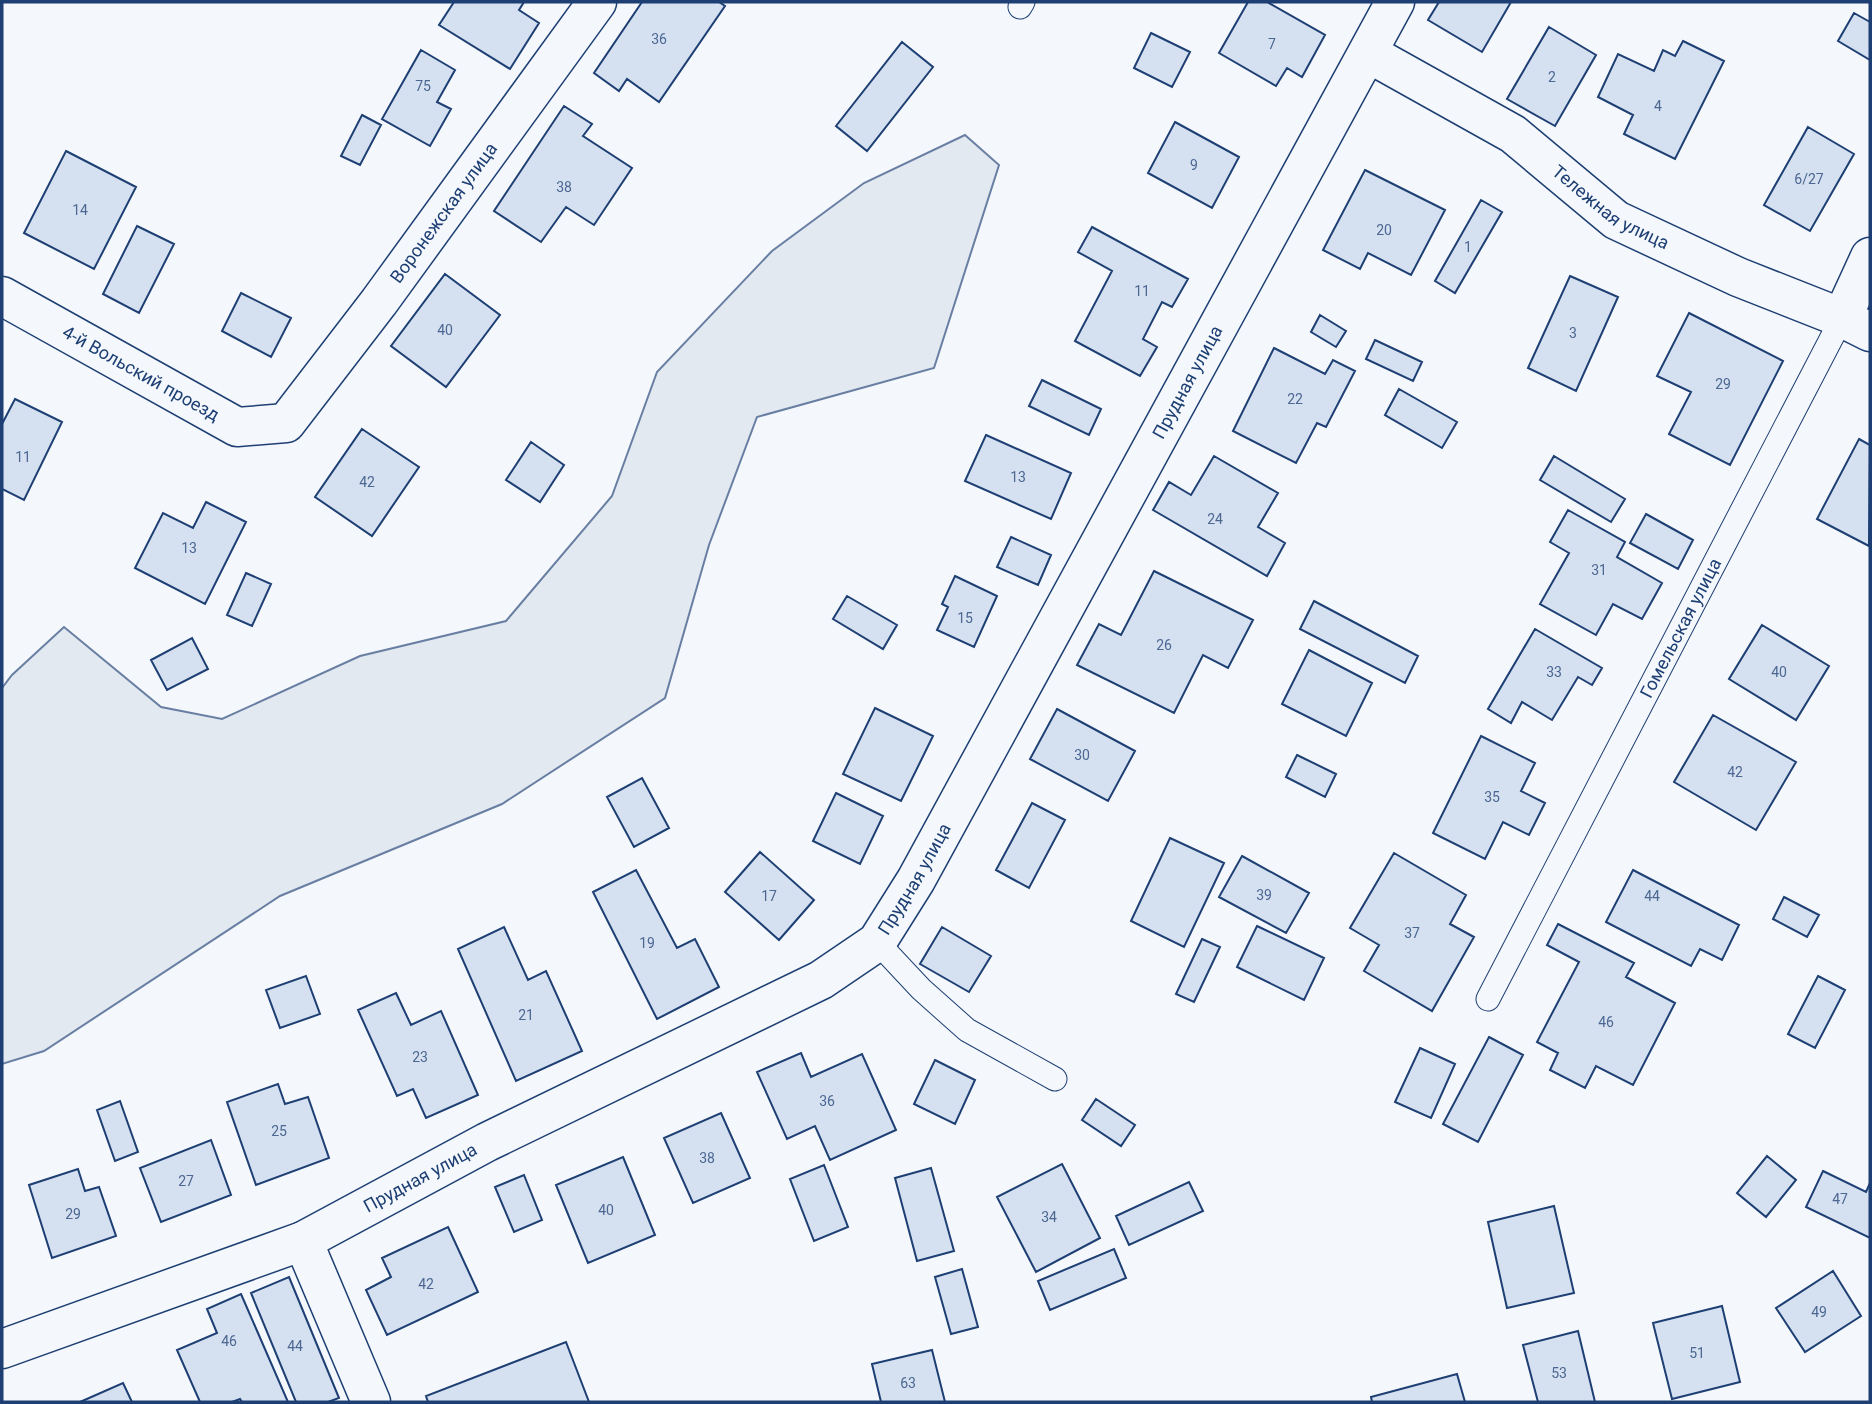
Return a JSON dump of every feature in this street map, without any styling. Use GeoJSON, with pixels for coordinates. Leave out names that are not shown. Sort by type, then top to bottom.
{"type":"FeatureCollection","features":[{"type":"Feature","properties":{"kind":"street","name":"Воронежская улица"},"geometry":{"type":"LineString","coordinates":[[286,423],[379,302],[597,2]]}},
{"type":"Feature","properties":{"kind":"street","name":"Прудная улица"},"geometry":{"type":"LineString","coordinates":[[2,1349],[303,1241],[486,1142],[821,980],[877,942],[916,880],[1395,2]]}},
{"type":"Feature","properties":{"kind":"street","name":"Тележная улица"},"geometry":{"type":"LineString","coordinates":[[1368,53],[1513,134],[1616,220],[1738,277],[1856,326]]}},
{"type":"Feature","properties":{"kind":"street","name":"Гомельская улица"},"geometry":{"type":"LineString","coordinates":[[1856,326],[1870,257]]}},
{"type":"Feature","properties":{"kind":"street","name":"4-й Вольский проезд"},"geometry":{"type":"LineString","coordinates":[[2,296],[237,427],[286,423]]}},
{"type":"Feature","properties":{"kind":"street"},"geometry":{"type":"LineString","coordinates":[[303,1241],[371,1402]]}},
{"type":"Feature","properties":{"kind":"lane","name":"Гомельская улица"},"geometry":{"type":"LineString","coordinates":[[1488,999],[1856,326]]}},
{"type":"Feature","properties":{"kind":"lane"},"geometry":{"type":"LineString","coordinates":[[877,942],[920,989],[967,1030],[1055,1079]]}},
{"type":"Feature","properties":{"kind":"shaded area"},"geometry":{"type":"Polygon","coordinates":[[[965,135],[999,165],[934,368],[757,417],[709,545],[665,698],[502,804],[280,896],[44,1051],[2,1064],[2,688],[12,675],[64,627],[161,707],[222,719],[360,656],[506,621],[612,496],[657,372],[772,251],[864,183],[965,135]]]}},
{"type":"Feature","properties":{"kind":"building"},"geometry":{"type":"Polygon","coordinates":[[[454,2],[524,2],[519,10],[539,23],[510,69],[439,25],[454,2]]]}},
{"type":"Feature","properties":{"kind":"building"},"geometry":{"type":"Polygon","coordinates":[[[642,2],[719,2],[725,6],[659,102],[627,79],[619,91],[594,73],[642,2]]]}},
{"type":"Feature","properties":{"kind":"building"},"geometry":{"type":"Polygon","coordinates":[[[1248,2],[1267,2],[1325,35],[1302,77],[1287,68],[1276,86],[1219,53],[1248,2]]]}},
{"type":"Feature","properties":{"kind":"building"},"geometry":{"type":"Polygon","coordinates":[[[1439,2],[1511,2],[1482,52],[1428,20],[1439,2]]]}},
{"type":"Feature","properties":{"kind":"building"},"geometry":{"type":"Polygon","coordinates":[[[1854,13],[1870,22],[1870,60],[1838,41],[1854,13]]]}},
{"type":"Feature","properties":{"kind":"building"},"geometry":{"type":"Polygon","coordinates":[[[1549,27],[1596,55],[1555,126],[1507,99],[1549,27]]]}},
{"type":"Feature","properties":{"kind":"building"},"geometry":{"type":"Polygon","coordinates":[[[1151,33],[1190,52],[1172,87],[1134,68],[1151,33]]]}},
{"type":"Feature","properties":{"kind":"building"},"geometry":{"type":"Polygon","coordinates":[[[1683,41],[1724,61],[1675,159],[1624,134],[1633,115],[1598,97],[1618,54],[1654,71],[1663,50],[1675,56],[1683,41]]]}},
{"type":"Feature","properties":{"kind":"building"},"geometry":{"type":"Polygon","coordinates":[[[902,42],[933,67],[867,151],[836,126],[902,42]]]}},
{"type":"Feature","properties":{"kind":"building"},"geometry":{"type":"Polygon","coordinates":[[[421,50],[455,70],[437,102],[451,109],[430,146],[382,119],[421,50]]]}},
{"type":"Feature","properties":{"kind":"building"},"geometry":{"type":"Polygon","coordinates":[[[564,106],[592,124],[583,136],[632,168],[594,225],[566,207],[541,242],[494,211],[564,106]]]}},
{"type":"Feature","properties":{"kind":"building"},"geometry":{"type":"Polygon","coordinates":[[[362,115],[381,125],[360,165],[341,156],[362,115]]]}},
{"type":"Feature","properties":{"kind":"building"},"geometry":{"type":"Polygon","coordinates":[[[1175,122],[1239,157],[1212,208],[1148,173],[1175,122]]]}},
{"type":"Feature","properties":{"kind":"building"},"geometry":{"type":"Polygon","coordinates":[[[1808,127],[1854,154],[1810,231],[1764,205],[1808,127]]]}},
{"type":"Feature","properties":{"kind":"building"},"geometry":{"type":"Polygon","coordinates":[[[66,151],[136,187],[94,269],[24,233],[66,151]]]}},
{"type":"Feature","properties":{"kind":"building"},"geometry":{"type":"Polygon","coordinates":[[[1365,170],[1445,210],[1411,275],[1368,253],[1360,269],[1323,250],[1365,170]]]}},
{"type":"Feature","properties":{"kind":"building"},"geometry":{"type":"Polygon","coordinates":[[[1481,200],[1502,212],[1455,293],[1435,281],[1481,200]]]}},
{"type":"Feature","properties":{"kind":"building"},"geometry":{"type":"Polygon","coordinates":[[[137,226],[174,244],[139,313],[103,294],[137,226]]]}},
{"type":"Feature","properties":{"kind":"building"},"geometry":{"type":"Polygon","coordinates":[[[1092,227],[1188,279],[1172,307],[1162,302],[1143,339],[1157,347],[1140,376],[1075,341],[1112,271],[1078,252],[1092,227]]]}},
{"type":"Feature","properties":{"kind":"building"},"geometry":{"type":"Polygon","coordinates":[[[445,274],[500,315],[446,387],[391,346],[445,274]]]}},
{"type":"Feature","properties":{"kind":"building"},"geometry":{"type":"Polygon","coordinates":[[[1570,276],[1618,297],[1576,391],[1528,368],[1570,276]]]}},
{"type":"Feature","properties":{"kind":"building"},"geometry":{"type":"Polygon","coordinates":[[[241,293],[291,318],[271,357],[222,331],[241,293]]]}},
{"type":"Feature","properties":{"kind":"building"},"geometry":{"type":"Polygon","coordinates":[[[1689,313],[1783,361],[1730,465],[1669,434],[1691,392],[1657,376],[1689,313]]]}},
{"type":"Feature","properties":{"kind":"building"},"geometry":{"type":"Polygon","coordinates":[[[1320,315],[1346,331],[1336,347],[1311,332],[1320,315]]]}},
{"type":"Feature","properties":{"kind":"building"},"geometry":{"type":"Polygon","coordinates":[[[1375,340],[1422,362],[1413,381],[1366,359],[1375,340]]]}},
{"type":"Feature","properties":{"kind":"building"},"geometry":{"type":"Polygon","coordinates":[[[1274,348],[1325,374],[1333,360],[1355,371],[1326,427],[1317,423],[1296,463],[1233,431],[1274,348]]]}},
{"type":"Feature","properties":{"kind":"building"},"geometry":{"type":"Polygon","coordinates":[[[1042,380],[1101,409],[1089,435],[1029,406],[1042,380]]]}},
{"type":"Feature","properties":{"kind":"building"},"geometry":{"type":"Polygon","coordinates":[[[1399,389],[1457,422],[1442,448],[1385,415],[1399,389]]]}},
{"type":"Feature","properties":{"kind":"building"},"geometry":{"type":"Polygon","coordinates":[[[15,399],[62,422],[24,500],[2,489],[2,424],[15,399]]]}},
{"type":"Feature","properties":{"kind":"building"},"geometry":{"type":"Polygon","coordinates":[[[362,429],[419,467],[372,536],[315,497],[362,429]]]}},
{"type":"Feature","properties":{"kind":"building"},"geometry":{"type":"Polygon","coordinates":[[[986,435],[1071,473],[1051,519],[965,481],[986,435]]]}},
{"type":"Feature","properties":{"kind":"building"},"geometry":{"type":"Polygon","coordinates":[[[1859,439],[1870,445],[1869,546],[1817,519],[1859,439]]]}},
{"type":"Feature","properties":{"kind":"building"},"geometry":{"type":"Polygon","coordinates":[[[531,442],[564,465],[540,502],[506,480],[531,442]]]}},
{"type":"Feature","properties":{"kind":"building"},"geometry":{"type":"Polygon","coordinates":[[[1214,456],[1278,493],[1258,527],[1285,543],[1267,576],[1153,510],[1169,482],[1191,495],[1214,456]]]}},
{"type":"Feature","properties":{"kind":"building"},"geometry":{"type":"Polygon","coordinates":[[[1554,456],[1625,499],[1611,522],[1540,480],[1554,456]]]}},
{"type":"Feature","properties":{"kind":"building"},"geometry":{"type":"Polygon","coordinates":[[[206,502],[246,522],[205,604],[135,568],[163,513],[193,528],[206,502]]]}},
{"type":"Feature","properties":{"kind":"building"},"geometry":{"type":"Polygon","coordinates":[[[1568,510],[1625,542],[1617,557],[1662,583],[1642,619],[1613,604],[1596,635],[1540,604],[1569,553],[1550,542],[1568,510]]]}},
{"type":"Feature","properties":{"kind":"building"},"geometry":{"type":"Polygon","coordinates":[[[1646,514],[1693,540],[1678,569],[1630,543],[1646,514]]]}},
{"type":"Feature","properties":{"kind":"building"},"geometry":{"type":"Polygon","coordinates":[[[1011,537],[1051,555],[1038,585],[997,567],[1011,537]]]}},
{"type":"Feature","properties":{"kind":"building"},"geometry":{"type":"Polygon","coordinates":[[[1154,571],[1253,620],[1228,668],[1203,655],[1174,713],[1077,665],[1099,624],[1121,635],[1154,571]]]}},
{"type":"Feature","properties":{"kind":"building"},"geometry":{"type":"Polygon","coordinates":[[[246,573],[271,584],[252,626],[227,615],[246,573]]]}},
{"type":"Feature","properties":{"kind":"building"},"geometry":{"type":"Polygon","coordinates":[[[955,576],[997,596],[974,647],[937,630],[948,607],[942,604],[955,576]]]}},
{"type":"Feature","properties":{"kind":"building"},"geometry":{"type":"Polygon","coordinates":[[[847,596],[897,625],[883,649],[833,619],[847,596]]]}},
{"type":"Feature","properties":{"kind":"building"},"geometry":{"type":"Polygon","coordinates":[[[1314,601],[1418,656],[1405,683],[1300,629],[1314,601]]]}},
{"type":"Feature","properties":{"kind":"building"},"geometry":{"type":"Polygon","coordinates":[[[1762,625],[1829,666],[1796,720],[1729,679],[1762,625]]]}},
{"type":"Feature","properties":{"kind":"building"},"geometry":{"type":"Polygon","coordinates":[[[1535,629],[1602,668],[1592,685],[1578,677],[1552,720],[1522,702],[1511,723],[1488,709],[1535,629]]]}},
{"type":"Feature","properties":{"kind":"building"},"geometry":{"type":"Polygon","coordinates":[[[192,638],[208,669],[167,690],[151,660],[192,638]]]}},
{"type":"Feature","properties":{"kind":"building"},"geometry":{"type":"Polygon","coordinates":[[[1309,650],[1372,683],[1346,736],[1282,704],[1309,650]]]}},
{"type":"Feature","properties":{"kind":"building"},"geometry":{"type":"Polygon","coordinates":[[[875,708],[933,736],[901,801],[843,774],[875,708]]]}},
{"type":"Feature","properties":{"kind":"building"},"geometry":{"type":"Polygon","coordinates":[[[1057,709],[1135,751],[1108,801],[1030,759],[1057,709]]]}},
{"type":"Feature","properties":{"kind":"building"},"geometry":{"type":"Polygon","coordinates":[[[1713,715],[1796,762],[1756,830],[1674,782],[1713,715]]]}},
{"type":"Feature","properties":{"kind":"building"},"geometry":{"type":"Polygon","coordinates":[[[1481,736],[1535,763],[1521,791],[1545,803],[1529,835],[1503,822],[1485,859],[1433,833],[1481,736]]]}},
{"type":"Feature","properties":{"kind":"building"},"geometry":{"type":"Polygon","coordinates":[[[1297,755],[1336,774],[1325,797],[1286,777],[1297,755]]]}},
{"type":"Feature","properties":{"kind":"building"},"geometry":{"type":"Polygon","coordinates":[[[642,778],[669,828],[634,847],[607,797],[642,778]]]}},
{"type":"Feature","properties":{"kind":"building"},"geometry":{"type":"Polygon","coordinates":[[[836,793],[883,816],[860,864],[813,841],[836,793]]]}},
{"type":"Feature","properties":{"kind":"building"},"geometry":{"type":"Polygon","coordinates":[[[1032,803],[1065,820],[1029,888],[996,870],[1032,803]]]}},
{"type":"Feature","properties":{"kind":"building"},"geometry":{"type":"Polygon","coordinates":[[[1170,838],[1224,863],[1184,947],[1131,921],[1170,838]]]}},
{"type":"Feature","properties":{"kind":"building"},"geometry":{"type":"Polygon","coordinates":[[[760,852],[814,900],[779,940],[725,892],[760,852]]]}},
{"type":"Feature","properties":{"kind":"building"},"geometry":{"type":"Polygon","coordinates":[[[1394,853],[1466,895],[1450,924],[1474,937],[1432,1011],[1364,971],[1379,945],[1350,928],[1394,853]]]}},
{"type":"Feature","properties":{"kind":"building"},"geometry":{"type":"Polygon","coordinates":[[[1242,856],[1309,893],[1286,933],[1219,897],[1242,856]]]}},
{"type":"Feature","properties":{"kind":"building"},"geometry":{"type":"Polygon","coordinates":[[[636,870],[677,948],[695,939],[719,987],[657,1019],[593,892],[636,870]]]}},
{"type":"Feature","properties":{"kind":"building"},"geometry":{"type":"Polygon","coordinates":[[[1633,870],[1739,925],[1722,960],[1700,949],[1691,966],[1606,922],[1633,870]]]}},
{"type":"Feature","properties":{"kind":"building"},"geometry":{"type":"Polygon","coordinates":[[[1784,897],[1819,915],[1807,937],[1773,919],[1784,897]]]}},
{"type":"Feature","properties":{"kind":"building"},"geometry":{"type":"Polygon","coordinates":[[[1558,924],[1634,963],[1626,977],[1675,1003],[1633,1085],[1596,1066],[1585,1088],[1550,1070],[1558,1053],[1537,1042],[1579,962],[1547,945],[1558,924]]]}},
{"type":"Feature","properties":{"kind":"building"},"geometry":{"type":"Polygon","coordinates":[[[1257,926],[1324,958],[1304,1000],[1237,967],[1257,926]]]}},
{"type":"Feature","properties":{"kind":"building"},"geometry":{"type":"Polygon","coordinates":[[[504,927],[528,980],[546,971],[582,1051],[516,1081],[458,949],[504,927]]]}},
{"type":"Feature","properties":{"kind":"building"},"geometry":{"type":"Polygon","coordinates":[[[942,927],[991,956],[969,992],[920,964],[942,927]]]}},
{"type":"Feature","properties":{"kind":"building"},"geometry":{"type":"Polygon","coordinates":[[[1202,939],[1220,947],[1194,1002],[1176,994],[1202,939]]]}},
{"type":"Feature","properties":{"kind":"building"},"geometry":{"type":"Polygon","coordinates":[[[306,976],[320,1014],[280,1028],[266,990],[306,976]]]}},
{"type":"Feature","properties":{"kind":"building"},"geometry":{"type":"Polygon","coordinates":[[[1818,976],[1845,990],[1815,1048],[1788,1034],[1818,976]]]}},
{"type":"Feature","properties":{"kind":"building"},"geometry":{"type":"Polygon","coordinates":[[[396,993],[411,1025],[441,1011],[478,1095],[426,1118],[413,1089],[397,1096],[358,1010],[396,993]]]}},
{"type":"Feature","properties":{"kind":"building"},"geometry":{"type":"Polygon","coordinates":[[[1489,1037],[1523,1055],[1478,1142],[1443,1124],[1489,1037]]]}},
{"type":"Feature","properties":{"kind":"building"},"geometry":{"type":"Polygon","coordinates":[[[1420,1048],[1455,1064],[1431,1118],[1395,1102],[1420,1048]]]}},
{"type":"Feature","properties":{"kind":"building"},"geometry":{"type":"Polygon","coordinates":[[[801,1053],[811,1077],[862,1054],[896,1130],[830,1160],[815,1126],[787,1139],[757,1072],[801,1053]]]}},
{"type":"Feature","properties":{"kind":"building"},"geometry":{"type":"Polygon","coordinates":[[[935,1060],[975,1080],[955,1124],[914,1104],[935,1060]]]}},
{"type":"Feature","properties":{"kind":"building"},"geometry":{"type":"Polygon","coordinates":[[[278,1084],[285,1104],[308,1097],[329,1158],[256,1185],[227,1102],[278,1084]]]}},
{"type":"Feature","properties":{"kind":"building"},"geometry":{"type":"Polygon","coordinates":[[[1096,1099],[1135,1125],[1121,1146],[1082,1120],[1096,1099]]]}},
{"type":"Feature","properties":{"kind":"building"},"geometry":{"type":"Polygon","coordinates":[[[120,1101],[138,1152],[115,1161],[97,1110],[120,1101]]]}},
{"type":"Feature","properties":{"kind":"building"},"geometry":{"type":"Polygon","coordinates":[[[721,1113],[750,1178],[693,1203],[664,1138],[721,1113]]]}},
{"type":"Feature","properties":{"kind":"building"},"geometry":{"type":"Polygon","coordinates":[[[211,1140],[231,1195],[161,1222],[140,1168],[211,1140]]]}},
{"type":"Feature","properties":{"kind":"building"},"geometry":{"type":"Polygon","coordinates":[[[1767,1156],[1796,1180],[1766,1217],[1737,1193],[1767,1156]]]}},
{"type":"Feature","properties":{"kind":"building"},"geometry":{"type":"Polygon","coordinates":[[[623,1157],[655,1235],[588,1263],[556,1185],[623,1157]]]}},
{"type":"Feature","properties":{"kind":"building"},"geometry":{"type":"Polygon","coordinates":[[[1062,1164],[1100,1238],[1036,1272],[997,1197],[1062,1164]]]}},
{"type":"Feature","properties":{"kind":"building"},"geometry":{"type":"Polygon","coordinates":[[[824,1165],[848,1227],[814,1241],[790,1179],[824,1165]]]}},
{"type":"Feature","properties":{"kind":"building"},"geometry":{"type":"Polygon","coordinates":[[[931,1168],[954,1251],[917,1261],[895,1178],[931,1168]]]}},
{"type":"Feature","properties":{"kind":"building"},"geometry":{"type":"Polygon","coordinates":[[[78,1169],[85,1191],[99,1187],[116,1236],[52,1258],[29,1185],[78,1169]]]}},
{"type":"Feature","properties":{"kind":"building"},"geometry":{"type":"Polygon","coordinates":[[[1823,1171],[1866,1192],[1870,1183],[1870,1238],[1806,1207],[1823,1171]]]}},
{"type":"Feature","properties":{"kind":"building"},"geometry":{"type":"Polygon","coordinates":[[[524,1175],[542,1220],[514,1232],[495,1187],[524,1175]]]}},
{"type":"Feature","properties":{"kind":"building"},"geometry":{"type":"Polygon","coordinates":[[[1189,1182],[1203,1211],[1129,1245],[1116,1216],[1189,1182]]]}},
{"type":"Feature","properties":{"kind":"building"},"geometry":{"type":"Polygon","coordinates":[[[1554,1206],[1574,1293],[1507,1308],[1488,1222],[1554,1206]]]}},
{"type":"Feature","properties":{"kind":"building"},"geometry":{"type":"Polygon","coordinates":[[[448,1227],[478,1292],[387,1335],[366,1290],[391,1277],[382,1258],[448,1227]]]}},
{"type":"Feature","properties":{"kind":"building"},"geometry":{"type":"Polygon","coordinates":[[[1114,1249],[1126,1278],[1050,1310],[1038,1281],[1114,1249]]]}},
{"type":"Feature","properties":{"kind":"building"},"geometry":{"type":"Polygon","coordinates":[[[962,1269],[978,1327],[951,1334],[935,1277],[962,1269]]]}},
{"type":"Feature","properties":{"kind":"building"},"geometry":{"type":"Polygon","coordinates":[[[1833,1271],[1861,1316],[1805,1352],[1776,1308],[1833,1271]]]}},
{"type":"Feature","properties":{"kind":"building"},"geometry":{"type":"Polygon","coordinates":[[[289,1277],[339,1398],[328,1402],[296,1402],[251,1293],[289,1277]]]}},
{"type":"Feature","properties":{"kind":"building"},"geometry":{"type":"Polygon","coordinates":[[[241,1294],[288,1402],[242,1402],[240,1399],[232,1402],[200,1402],[177,1350],[217,1333],[207,1309],[241,1294]]]}},
{"type":"Feature","properties":{"kind":"building"},"geometry":{"type":"Polygon","coordinates":[[[1722,1306],[1740,1382],[1672,1399],[1653,1323],[1722,1306]]]}},
{"type":"Feature","properties":{"kind":"building"},"geometry":{"type":"Polygon","coordinates":[[[1578,1331],[1595,1402],[1538,1402],[1523,1345],[1578,1331]]]}},
{"type":"Feature","properties":{"kind":"building"},"geometry":{"type":"Polygon","coordinates":[[[566,1342],[589,1402],[428,1402],[426,1396],[566,1342]]]}},
{"type":"Feature","properties":{"kind":"building"},"geometry":{"type":"Polygon","coordinates":[[[932,1350],[945,1402],[881,1402],[872,1364],[932,1350]]]}},
{"type":"Feature","properties":{"kind":"building"},"geometry":{"type":"Polygon","coordinates":[[[1457,1374],[1465,1402],[1372,1402],[1371,1397],[1457,1374]]]}},
{"type":"Feature","properties":{"kind":"building"},"geometry":{"type":"Polygon","coordinates":[[[123,1383],[132,1402],[80,1402],[123,1383]]]}}]}
